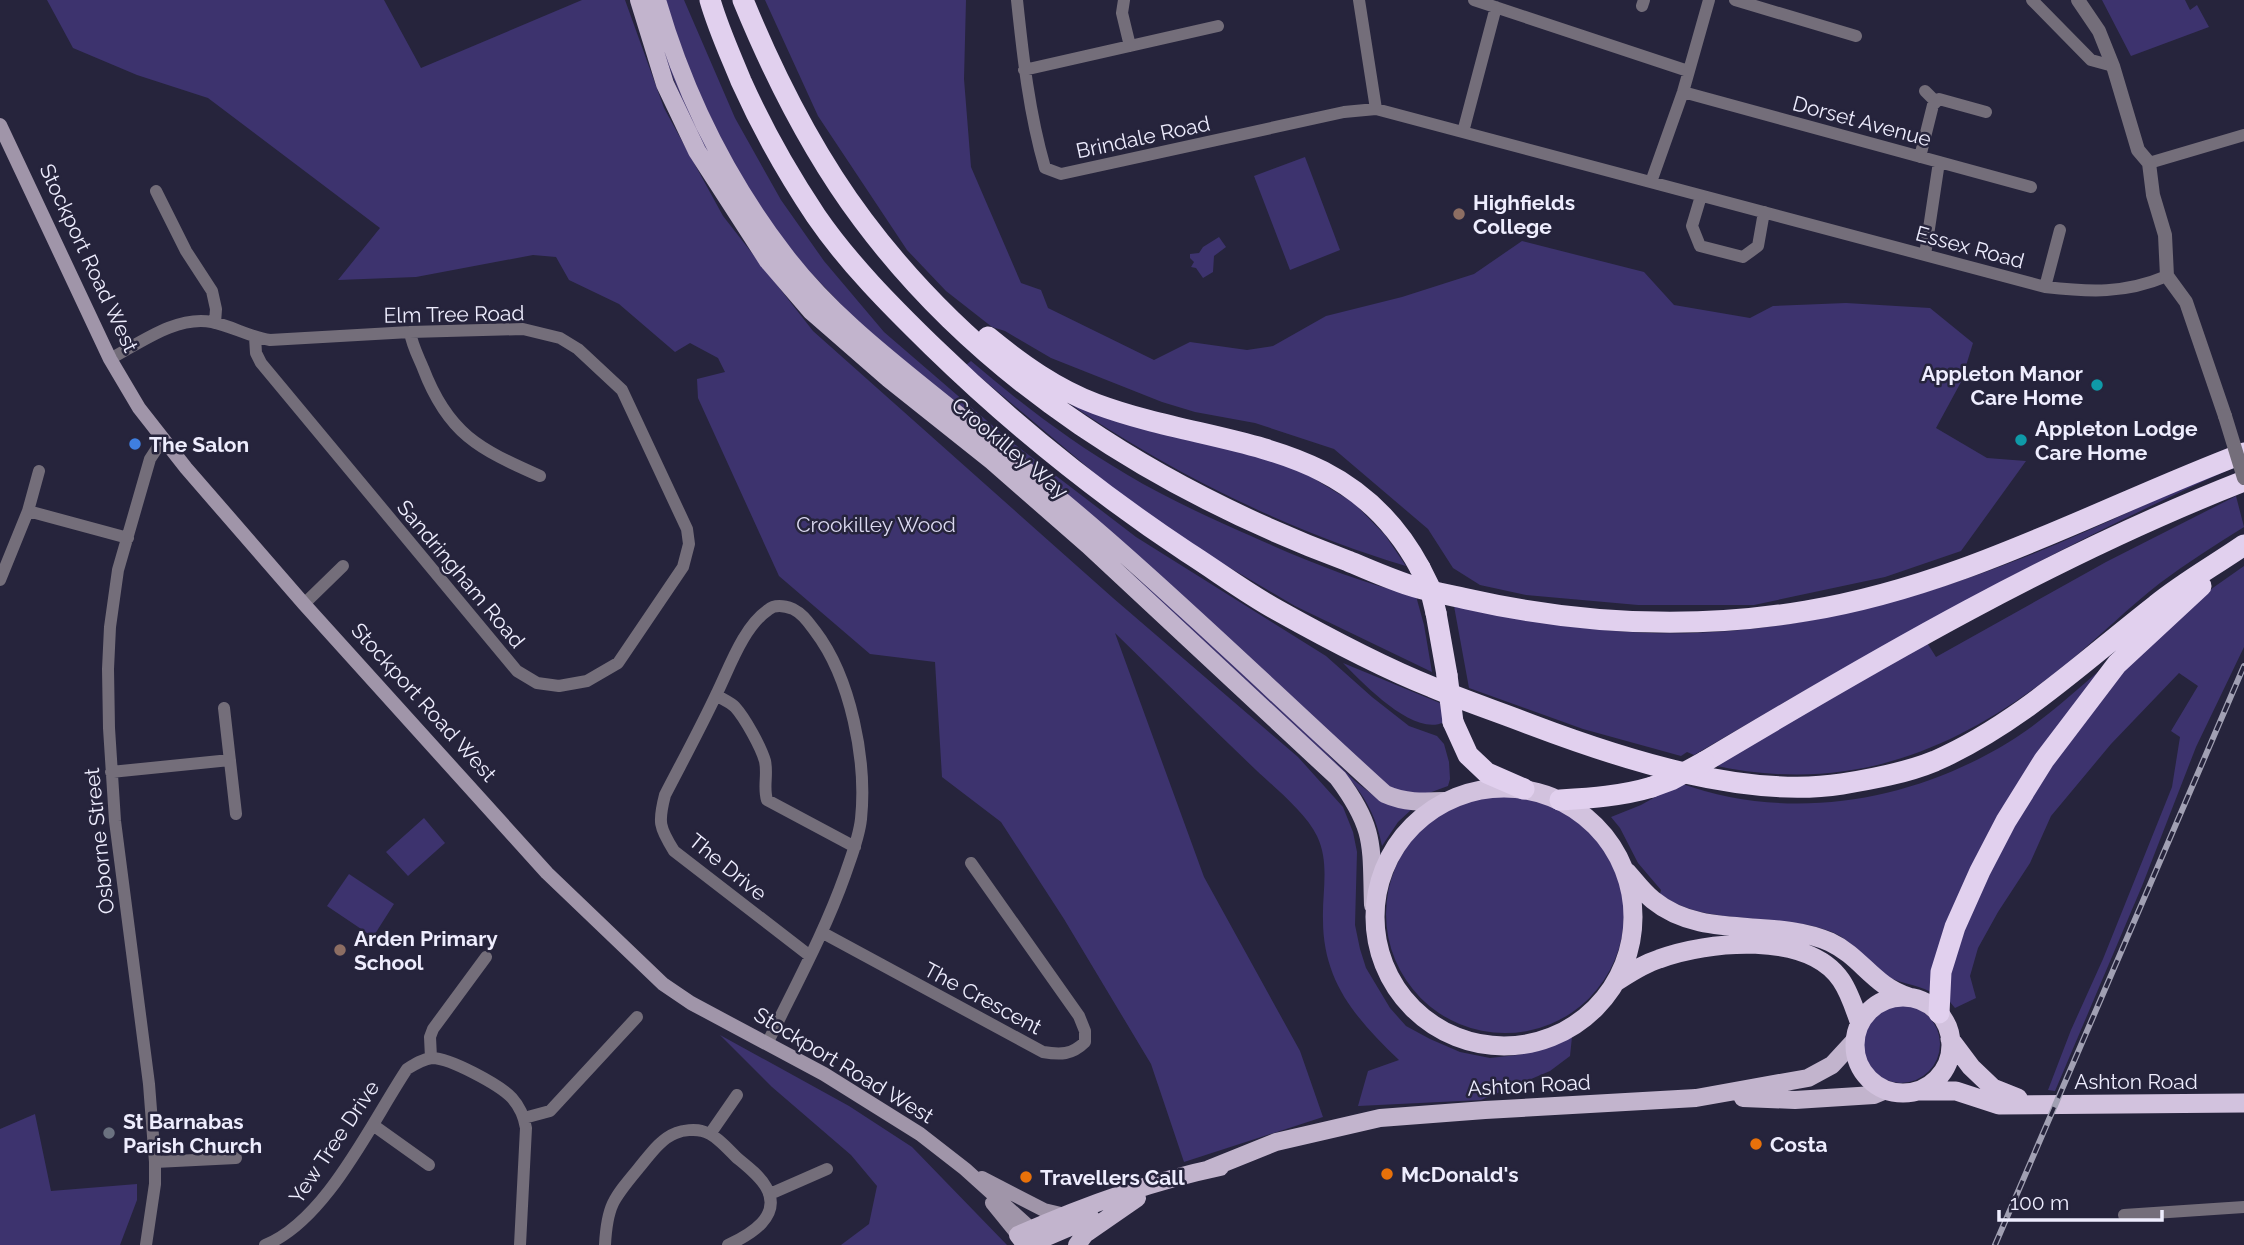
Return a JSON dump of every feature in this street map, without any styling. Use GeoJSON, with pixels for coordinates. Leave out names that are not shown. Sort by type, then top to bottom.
{"type":"FeatureCollection","features":[{"type":"Feature","properties":{"kind":"highway"},"geometry":{"type":"LineString","coordinates":[[703,0],[753,107],[794,182],[819,220],[891,306],[983,396],[1127,512],[1271,606],[1342,645],[1430,686],[1562,736],[1644,761],[1730,782],[1780,789],[1834,786],[1879,778],[1932,762],[1990,733],[2093,658],[2158,603],[2244,546]]}},
{"type":"Feature","properties":{"kind":"highway"},"geometry":{"type":"LineString","coordinates":[[710,0],[717,26]]}},
{"type":"Feature","properties":{"kind":"highway"},"geometry":{"type":"LineString","coordinates":[[743,0],[772,68],[801,124],[830,173],[864,222],[916,284],[1000,366],[1049,403],[1163,478],[1283,537],[1416,587],[1494,605],[1574,618],[1662,622],[1749,619],[1808,611],[1875,597],[1978,565],[2244,453]]}},
{"type":"Feature","properties":{"kind":"highway"},"geometry":{"type":"LineString","coordinates":[[942,309],[962,317],[1052,384],[1095,404],[1157,423],[1238,441],[1296,459],[1338,478],[1371,504],[1396,530],[1430,588],[1453,722],[1468,755],[1487,772],[1524,789],[1560,800],[1581,813],[1604,834],[1627,871],[1647,895],[1670,911],[1729,927],[1810,935],[1840,948],[1892,992],[1920,1000],[1939,1013],[1951,1039],[1950,1052],[1939,1076],[1929,1085],[1917,1091],[1886,1090],[1871,1080],[1856,1055],[1857,1032],[1841,979],[1825,964],[1782,946],[1722,946],[1690,950],[1646,964],[1616,982]]}},
{"type":"Feature","properties":{"kind":"highway"},"geometry":{"type":"LineString","coordinates":[[1560,800],[1603,797],[1652,787],[1671,780],[1828,688],[1982,603],[2119,536],[2244,480]]}},
{"type":"Feature","properties":{"kind":"highway"},"geometry":{"type":"LineString","coordinates":[[1939,1013],[1941,972],[1955,928],[1980,871],[2045,760],[2118,664],[2244,546]]}},
{"type":"Feature","properties":{"kind":"highway"},"geometry":{"type":"LineString","coordinates":[[1524,789],[1495,788],[1474,791],[1446,801],[1422,817],[1398,843],[1385,865],[1373,905],[1376,946],[1383,967],[1394,986],[1418,1014],[1436,1028],[1457,1038],[1483,1045],[1514,1047],[1537,1043],[1580,1023],[1604,1000],[1616,982],[1630,948],[1633,903],[1627,871]]}},
{"type":"Feature","properties":{"kind":"highway"},"geometry":{"type":"LineString","coordinates":[[1857,1032],[1868,1012],[1880,1003],[1909,997]]}},
{"type":"Feature","properties":{"kind":"highway","name":"Ashton Road"},"geometry":{"type":"LineString","coordinates":[[1951,1039],[1971,1067],[1993,1088],[2028,1103]]}},
{"type":"Feature","properties":{"kind":"highway","name":"Ashton Road"},"geometry":{"type":"LineString","coordinates":[[1917,1091],[1956,1091],[1999,1105],[2028,1103],[2244,1107]]}},
{"type":"Feature","properties":{"kind":"main road","name":"Crookilley Way"},"geometry":{"type":"LineString","coordinates":[[639,0],[665,84],[697,151],[768,261],[811,311],[992,461],[1088,545],[1338,778],[1354,799],[1370,835],[1373,852],[1373,905]]}},
{"type":"Feature","properties":{"kind":"main road","name":"Crookilley Way"},"geometry":{"type":"LineString","coordinates":[[656,0],[689,95],[713,144],[784,255],[830,306],[1193,614],[1384,794],[1400,801],[1446,801]]}},
{"type":"Feature","properties":{"kind":"main road","name":"Stockport Road West"},"geometry":{"type":"LineString","coordinates":[[0,125],[110,359],[139,408],[304,604],[547,873],[663,984],[691,1003],[824,1074],[920,1134],[965,1169],[1032,1240]]}},
{"type":"Feature","properties":{"kind":"main road","name":"Ashton Road"},"geometry":{"type":"LineString","coordinates":[[1712,1097],[1808,1078],[1832,1065],[1857,1032]]}},
{"type":"Feature","properties":{"kind":"main road","name":"Ashton Road"},"geometry":{"type":"LineString","coordinates":[[1032,1240],[1065,1216],[1157,1184],[1290,1149],[1350,1125],[1380,1118],[1712,1097],[1795,1100],[1874,1094],[1886,1090]]}},
{"type":"Feature","properties":{"kind":"main road","name":"Stockport Road West"},"geometry":{"type":"LineString","coordinates":[[965,1169],[1044,1210],[1065,1216]]}},
{"type":"Feature","properties":{"kind":"main road","name":"Ashton Road"},"geometry":{"type":"LineString","coordinates":[[1077,1245],[1085,1234],[1157,1184]]}},
{"type":"Feature","properties":{"kind":"main road","name":"Ashton Road"},"geometry":{"type":"LineString","coordinates":[[1032,1240],[1130,1202]]}},
{"type":"Feature","properties":{"kind":"street","name":"Brindale Road"},"geometry":{"type":"LineString","coordinates":[[1017,0],[1024,70],[1038,143],[1045,169],[1061,174],[1345,112],[1376,109]]}},
{"type":"Feature","properties":{"kind":"street"},"geometry":{"type":"LineString","coordinates":[[1124,0],[1122,13],[1130,47]]}},
{"type":"Feature","properties":{"kind":"street"},"geometry":{"type":"LineString","coordinates":[[1359,0],[1376,109]]}},
{"type":"Feature","properties":{"kind":"street"},"geometry":{"type":"LineString","coordinates":[[1474,0],[1688,71]]}},
{"type":"Feature","properties":{"kind":"street"},"geometry":{"type":"LineString","coordinates":[[1651,182],[1683,92],[1709,0]]}},
{"type":"Feature","properties":{"kind":"street"},"geometry":{"type":"LineString","coordinates":[[1735,0],[1856,36]]}},
{"type":"Feature","properties":{"kind":"street"},"geometry":{"type":"LineString","coordinates":[[2032,0],[2091,60],[2113,66]]}},
{"type":"Feature","properties":{"kind":"street"},"geometry":{"type":"LineString","coordinates":[[2078,0],[2099,31],[2113,66],[2138,150],[2149,163],[2153,195],[2165,235],[2167,276],[2186,302],[2244,480]]}},
{"type":"Feature","properties":{"kind":"street"},"geometry":{"type":"LineString","coordinates":[[1463,132],[1496,7]]}},
{"type":"Feature","properties":{"kind":"street"},"geometry":{"type":"LineString","coordinates":[[1024,70],[1218,26]]}},
{"type":"Feature","properties":{"kind":"street"},"geometry":{"type":"LineString","coordinates":[[1925,90],[1935,102]]}},
{"type":"Feature","properties":{"kind":"street","name":"Dorset Avenue"},"geometry":{"type":"LineString","coordinates":[[1683,92],[2031,187]]}},
{"type":"Feature","properties":{"kind":"street"},"geometry":{"type":"LineString","coordinates":[[1920,157],[1935,102],[1939,99],[1986,111]]}},
{"type":"Feature","properties":{"kind":"street","name":"Essex Road"},"geometry":{"type":"LineString","coordinates":[[1376,109],[2045,287],[2090,292],[2118,290],[2140,287],[2167,276]]}},
{"type":"Feature","properties":{"kind":"street"},"geometry":{"type":"LineString","coordinates":[[2149,163],[2244,135]]}},
{"type":"Feature","properties":{"kind":"street"},"geometry":{"type":"LineString","coordinates":[[1925,255],[1939,162]]}},
{"type":"Feature","properties":{"kind":"street"},"geometry":{"type":"LineString","coordinates":[[156,191],[186,251],[212,291],[215,323]]}},
{"type":"Feature","properties":{"kind":"street"},"geometry":{"type":"LineString","coordinates":[[1701,196],[1692,226],[1700,246],[1743,257],[1758,246],[1765,212]]}},
{"type":"Feature","properties":{"kind":"street"},"geometry":{"type":"LineString","coordinates":[[2045,287],[2060,230]]}},
{"type":"Feature","properties":{"kind":"street","name":"Elm Tree Road"},"geometry":{"type":"LineString","coordinates":[[110,359],[174,326],[199,321],[215,323],[255,337],[284,340],[410,332],[523,329],[559,338],[578,349],[622,390],[687,529],[689,544]]}},
{"type":"Feature","properties":{"kind":"street"},"geometry":{"type":"LineString","coordinates":[[410,332],[431,389],[442,409],[457,427],[491,454],[540,476]]}},
{"type":"Feature","properties":{"kind":"street","name":"Sandringham Road"},"geometry":{"type":"LineString","coordinates":[[255,337],[256,353],[264,366],[517,671],[537,683],[559,686],[587,681],[618,663],[683,567],[689,544]]}},
{"type":"Feature","properties":{"kind":"street","name":"Osborne Street"},"geometry":{"type":"LineString","coordinates":[[145,1245],[155,1184],[155,1162],[149,1084],[132,966],[111,772],[108,719],[110,627],[118,570],[150,459],[163,439]]}},
{"type":"Feature","properties":{"kind":"street"},"geometry":{"type":"LineString","coordinates":[[0,580],[28,511],[39,471]]}},
{"type":"Feature","properties":{"kind":"street"},"geometry":{"type":"LineString","coordinates":[[28,511],[128,538]]}},
{"type":"Feature","properties":{"kind":"street"},"geometry":{"type":"LineString","coordinates":[[304,604],[343,566]]}},
{"type":"Feature","properties":{"kind":"street","name":"The Drive"},"geometry":{"type":"LineString","coordinates":[[810,956],[674,851],[662,831],[660,816],[665,795],[736,652],[760,615],[771,607],[786,607],[801,613],[823,642],[844,687],[863,786],[861,820],[855,847]]}},
{"type":"Feature","properties":{"kind":"street"},"geometry":{"type":"LineString","coordinates":[[716,695],[734,706],[747,724],[765,760],[764,791],[767,800],[855,847],[822,933],[766,1044]]}},
{"type":"Feature","properties":{"kind":"street"},"geometry":{"type":"LineString","coordinates":[[224,708],[236,814]]}},
{"type":"Feature","properties":{"kind":"street"},"geometry":{"type":"LineString","coordinates":[[111,772],[230,760]]}},
{"type":"Feature","properties":{"kind":"street","name":"The Crescent"},"geometry":{"type":"LineString","coordinates":[[822,933],[1043,1052],[1060,1055],[1077,1051],[1085,1042],[1085,1031],[1079,1016],[971,863]]}},
{"type":"Feature","properties":{"kind":"street"},"geometry":{"type":"LineString","coordinates":[[485,957],[433,1029],[430,1038],[431,1058],[449,1062],[504,1090],[517,1104],[524,1118],[526,1128],[520,1245]]}},
{"type":"Feature","properties":{"kind":"street"},"geometry":{"type":"LineString","coordinates":[[524,1118],[550,1111],[637,1017]]}},
{"type":"Feature","properties":{"kind":"street","name":"Yew Tree Drive"},"geometry":{"type":"LineString","coordinates":[[265,1245],[288,1234],[309,1216],[373,1125],[407,1069],[431,1058]]}},
{"type":"Feature","properties":{"kind":"street"},"geometry":{"type":"LineString","coordinates":[[710,1134],[737,1095]]}},
{"type":"Feature","properties":{"kind":"street"},"geometry":{"type":"LineString","coordinates":[[373,1125],[429,1165]]}},
{"type":"Feature","properties":{"kind":"street"},"geometry":{"type":"LineString","coordinates":[[605,1245],[611,1203],[662,1141],[677,1132],[692,1130],[710,1134],[761,1179],[770,1194],[770,1206],[762,1223],[750,1235],[728,1245]]}},
{"type":"Feature","properties":{"kind":"street"},"geometry":{"type":"LineString","coordinates":[[155,1162],[236,1158]]}},
{"type":"Feature","properties":{"kind":"street"},"geometry":{"type":"LineString","coordinates":[[770,1194],[827,1169]]}},
{"type":"Feature","properties":{"kind":"street"},"geometry":{"type":"LineString","coordinates":[[2124,1215],[2244,1207]]}},
{"type":"Feature","properties":{"kind":"green space","name":"Crookilley Wood"},"geometry":{"type":"Polygon","coordinates":[[[47,0],[384,0],[421,68],[582,0],[625,0],[664,108],[723,216],[813,331],[1113,598],[1298,757],[1343,807],[1353,832],[1357,852],[1355,925],[1360,949],[1366,968],[1390,1008],[1406,1026],[1460,1052],[1490,1058],[1548,1048],[1572,1037],[1570,1056],[1550,1071],[1481,1100],[1358,1106],[1368,1071],[1399,1060],[1356,1014],[1336,981],[1329,962],[1323,920],[1324,867],[1317,836],[1289,801],[1115,633],[1204,877],[1300,1051],[1323,1117],[1184,1162],[1151,1064],[1064,919],[1001,822],[942,777],[935,662],[870,654],[779,576],[698,398],[697,379],[725,372],[718,358],[690,343],[675,352],[619,304],[569,280],[556,257],[533,255],[416,277],[338,280],[380,228],[208,98],[137,75],[73,48],[47,0]]]}},
{"type":"Feature","properties":{"kind":"green space"},"geometry":{"type":"Polygon","coordinates":[[[647,0],[650,0],[663,47],[681,93],[704,142],[747,214],[779,256],[822,305],[872,351],[1158,596],[1274,701],[1355,781],[1378,799],[1412,809],[1398,822],[1382,846],[1372,813],[1353,783],[1125,572],[874,359],[841,328],[780,262],[736,202],[700,138],[670,70],[647,0]]]}},
{"type":"Feature","properties":{"kind":"green space"},"geometry":{"type":"Polygon","coordinates":[[[664,0],[684,0],[735,118],[781,200],[824,261],[884,332],[1008,439],[1136,537],[1326,656],[1409,726],[1437,736],[1444,744],[1449,762],[1448,786],[1426,794],[1395,792],[1004,444],[855,319],[792,253],[739,177],[711,128],[664,0]]]}},
{"type":"Feature","properties":{"kind":"green space"},"geometry":{"type":"Polygon","coordinates":[[[765,0],[966,0],[964,79],[971,167],[1021,283],[1041,290],[1048,308],[1154,360],[1190,342],[1247,350],[1273,346],[1326,316],[1402,297],[1474,274],[1522,241],[1644,272],[1674,305],[1750,318],[1773,306],[1846,303],[1930,308],[1973,343],[1961,382],[1936,428],[1987,458],[2026,461],[1961,551],[1885,577],[1754,605],[1638,605],[1526,595],[1480,585],[1453,568],[1428,529],[1334,449],[1255,423],[1195,412],[1162,402],[1051,358],[1005,331],[992,327],[946,291],[907,250],[818,116],[765,0]]]}},
{"type":"Feature","properties":{"kind":"green space"},"geometry":{"type":"Polygon","coordinates":[[[2102,0],[2185,0],[2190,10],[2197,5],[2209,27],[2131,56],[2102,0]]]}},
{"type":"Feature","properties":{"kind":"green space"},"geometry":{"type":"Polygon","coordinates":[[[1305,157],[1340,250],[1290,270],[1254,176],[1305,157]]]}},
{"type":"Feature","properties":{"kind":"green space"},"geometry":{"type":"Polygon","coordinates":[[[1219,237],[1226,247],[1214,256],[1213,272],[1203,278],[1196,268],[1191,267],[1194,262],[1190,254],[1199,253],[1203,247],[1219,237]]]}},
{"type":"Feature","properties":{"kind":"green space"},"geometry":{"type":"Polygon","coordinates":[[[971,361],[1066,435],[1156,491],[1311,562],[1416,596],[1432,672],[1295,606],[1203,552],[1136,508],[966,365],[971,361]]]}},
{"type":"Feature","properties":{"kind":"green space"},"geometry":{"type":"Polygon","coordinates":[[[1060,397],[1298,469],[1354,503],[1385,535],[1406,566],[1315,534],[1226,495],[1141,449],[1060,397]]]}},
{"type":"Feature","properties":{"kind":"green space"},"geometry":{"type":"Polygon","coordinates":[[[2244,463],[2103,529],[1965,601],[1694,755],[1687,752],[1681,756],[1583,729],[1469,688],[1454,606],[1575,627],[1669,633],[1721,632],[1825,618],[1926,592],[2025,557],[2244,463]]]}},
{"type":"Feature","properties":{"kind":"green space"},"geometry":{"type":"Polygon","coordinates":[[[2236,496],[2244,527],[2160,583],[2071,660],[2030,691],[1947,741],[1904,758],[1859,769],[1812,774],[1763,773],[1712,765],[1924,638],[1936,657],[2106,562],[2236,496]]]}},
{"type":"Feature","properties":{"kind":"green space"},"geometry":{"type":"Polygon","coordinates":[[[2244,566],[2244,647],[2196,747],[2142,886],[2055,1091],[2048,1090],[2172,787],[2180,737],[2171,731],[2198,686],[2179,673],[2111,744],[2051,816],[2030,863],[1978,948],[1970,976],[1976,998],[1955,1008],[1946,988],[1972,906],[2038,781],[2111,682],[2207,592],[2244,566]]]}},
{"type":"Feature","properties":{"kind":"green space"},"geometry":{"type":"Polygon","coordinates":[[[1343,663],[1440,703],[1444,722],[1432,725],[1404,715],[1389,706],[1343,663]]]}},
{"type":"Feature","properties":{"kind":"green space"},"geometry":{"type":"Polygon","coordinates":[[[2105,666],[2044,746],[1931,992],[1881,973],[1852,945],[1832,932],[1788,922],[1720,915],[1678,905],[1660,894],[1661,890],[1638,863],[1620,828],[1611,817],[1641,805],[1680,783],[1721,795],[1764,802],[1849,800],[1891,792],[1971,763],[2009,742],[2046,716],[2105,666]]]}},
{"type":"Feature","properties":{"kind":"green space"},"geometry":{"type":"Polygon","coordinates":[[[1505,795],[1528,797],[1550,804],[1571,815],[1589,830],[1604,848],[1615,869],[1622,891],[1622,937],[1615,959],[1604,980],[1589,998],[1571,1013],[1550,1024],[1528,1031],[1505,1033],[1482,1031],[1460,1024],[1439,1013],[1421,998],[1406,980],[1395,959],[1388,937],[1386,914],[1388,891],[1395,869],[1406,848],[1421,830],[1439,815],[1460,804],[1482,797],[1505,795]]]}},
{"type":"Feature","properties":{"kind":"green space"},"geometry":{"type":"Polygon","coordinates":[[[424,818],[445,843],[408,876],[386,852],[424,818]]]}},
{"type":"Feature","properties":{"kind":"green space"},"geometry":{"type":"Polygon","coordinates":[[[349,874],[394,904],[373,937],[327,906],[349,874]]]}},
{"type":"Feature","properties":{"kind":"green space"},"geometry":{"type":"Polygon","coordinates":[[[1901,1005],[1916,1008],[1929,1016],[1937,1029],[1940,1044],[1937,1059],[1929,1072],[1916,1080],[1901,1083],[1886,1080],[1873,1072],[1865,1059],[1862,1044],[1865,1029],[1873,1016],[1886,1008],[1901,1005]]]}},
{"type":"Feature","properties":{"kind":"green space"},"geometry":{"type":"Polygon","coordinates":[[[720,1035],[849,1106],[912,1147],[1007,1245],[841,1245],[869,1224],[877,1186],[851,1155],[772,1087],[720,1035]]]}},
{"type":"Feature","properties":{"kind":"green space"},"geometry":{"type":"Polygon","coordinates":[[[35,1114],[51,1191],[137,1184],[137,1200],[120,1245],[0,1245],[0,1129],[35,1114]]]}},
{"type":"Feature","properties":{"kind":"railway"},"geometry":{"type":"LineString","coordinates":[[1995,1245],[2244,666]]}},
{"type":"Feature","properties":{"kind":"place","name":"Highfields College"},"geometry":{"type":"Point","coordinates":[1459,214]}},
{"type":"Feature","properties":{"kind":"place","name":"Appleton Manor Care Home"},"geometry":{"type":"Point","coordinates":[2097,385]}},
{"type":"Feature","properties":{"kind":"place","name":"Appleton Lodge Care Home"},"geometry":{"type":"Point","coordinates":[2021,440]}},
{"type":"Feature","properties":{"kind":"place","name":"The Salon"},"geometry":{"type":"Point","coordinates":[135,444]}},
{"type":"Feature","properties":{"kind":"place","name":"Arden Primary School"},"geometry":{"type":"Point","coordinates":[340,950]}},
{"type":"Feature","properties":{"kind":"place","name":"St Barnabas Parish Church"},"geometry":{"type":"Point","coordinates":[109,1133]}},
{"type":"Feature","properties":{"kind":"place","name":"Costa"},"geometry":{"type":"Point","coordinates":[1756,1144]}},
{"type":"Feature","properties":{"kind":"place","name":"McDonald's"},"geometry":{"type":"Point","coordinates":[1387,1174]}},
{"type":"Feature","properties":{"kind":"place","name":"Travellers Call"},"geometry":{"type":"Point","coordinates":[1026,1177]}}]}
